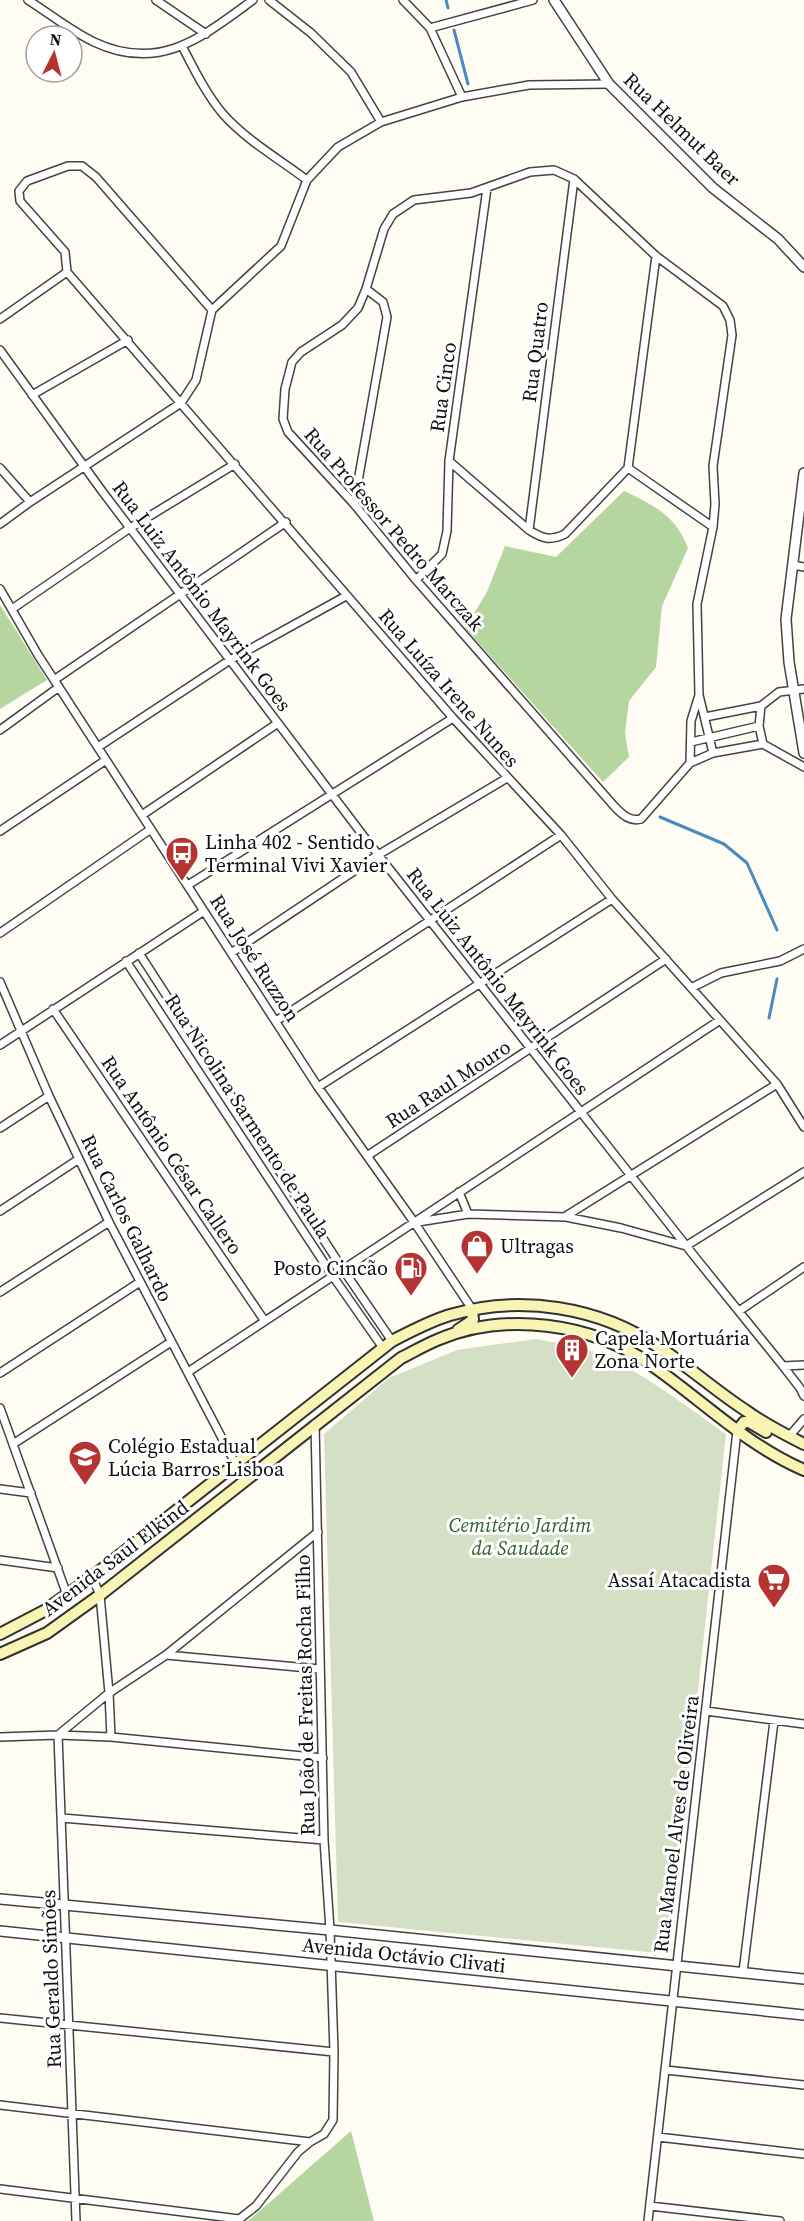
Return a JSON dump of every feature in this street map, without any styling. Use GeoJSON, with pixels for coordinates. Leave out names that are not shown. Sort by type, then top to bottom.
{"type":"FeatureCollection","features":[{"type":"Feature","properties":{"kind":"main road","name":"Avenida Saul Elkind"},"geometry":{"type":"LineString","coordinates":[[2,1633],[44,1611],[92,1577],[388,1345],[428,1323],[472,1309],[532,1305],[554,1306],[620,1326],[660,1348],[745,1411],[804,1444]]}},
{"type":"Feature","properties":{"kind":"main road"},"geometry":{"type":"LineString","coordinates":[[439,1339],[470,1324],[473,1320],[472,1309]]}},
{"type":"Feature","properties":{"kind":"main road","name":"Avenida Saul Elkind"},"geometry":{"type":"LineString","coordinates":[[0,1654],[47,1633],[100,1595],[401,1358],[439,1339],[487,1327],[551,1326],[593,1335],[650,1364],[737,1431],[804,1470]]}},
{"type":"Feature","properties":{"kind":"main road"},"geometry":{"type":"LineString","coordinates":[[315,1424],[316,1411],[329,1399],[336,1387]]}},
{"type":"Feature","properties":{"kind":"main road"},"geometry":{"type":"LineString","coordinates":[[737,1431],[741,1424],[749,1422],[771,1434],[787,1436]]}},
{"type":"Feature","properties":{"kind":"street"},"geometry":{"type":"LineString","coordinates":[[28,0],[94,42],[123,53],[153,54],[182,46],[206,34],[254,0]]}},
{"type":"Feature","properties":{"kind":"street"},"geometry":{"type":"LineString","coordinates":[[156,0],[206,34]]}},
{"type":"Feature","properties":{"kind":"street"},"geometry":{"type":"LineString","coordinates":[[269,0],[311,33],[351,72],[381,122]]}},
{"type":"Feature","properties":{"kind":"street"},"geometry":{"type":"LineString","coordinates":[[403,0],[430,28],[462,97]]}},
{"type":"Feature","properties":{"kind":"street"},"geometry":{"type":"LineString","coordinates":[[430,28],[533,0]]}},
{"type":"Feature","properties":{"kind":"street","name":"Rua Helmut Baer"},"geometry":{"type":"LineString","coordinates":[[554,0],[609,84],[713,188],[778,240],[804,267]]}},
{"type":"Feature","properties":{"kind":"street"},"geometry":{"type":"LineString","coordinates":[[182,46],[204,87],[223,114],[253,140],[307,180]]}},
{"type":"Feature","properties":{"kind":"street"},"geometry":{"type":"LineString","coordinates":[[0,524],[181,403],[196,380],[212,310],[281,246],[307,180],[338,147],[381,122],[462,97],[529,85],[609,84]]}},
{"type":"Feature","properties":{"kind":"street"},"geometry":{"type":"LineString","coordinates":[[0,319],[67,272],[65,252],[20,201],[19,191],[27,181],[68,165],[82,166],[96,177],[212,310]]}},
{"type":"Feature","properties":{"kind":"street","name":"Rua Professor Pedro Marczak"},"geometry":{"type":"LineString","coordinates":[[554,170],[574,179],[656,256],[723,306],[730,320],[732,335],[713,466],[715,504],[713,527],[697,604],[699,695],[691,721],[690,763],[641,819],[631,820],[624,816],[416,580],[354,504],[288,432],[283,419],[285,389],[292,362],[301,352],[342,326],[358,308],[384,229],[393,214],[414,200],[471,193],[530,172],[554,170]]}},
{"type":"Feature","properties":{"kind":"street","name":"Rua Quatro"},"geometry":{"type":"LineString","coordinates":[[529,530],[574,179]]}},
{"type":"Feature","properties":{"kind":"street","name":"Rua Cinco"},"geometry":{"type":"LineString","coordinates":[[416,580],[442,554],[447,531],[449,461],[487,188]]}},
{"type":"Feature","properties":{"kind":"street"},"geometry":{"type":"LineString","coordinates":[[449,461],[541,538],[553,540],[565,534],[628,468],[656,256]]}},
{"type":"Feature","properties":{"kind":"street","name":"Rua Luíza Irene Nunes"},"geometry":{"type":"LineString","coordinates":[[67,272],[286,522],[346,596],[453,718],[561,835],[612,899],[693,987],[777,1084],[804,1127]]}},
{"type":"Feature","properties":{"kind":"street"},"geometry":{"type":"LineString","coordinates":[[354,504],[387,317],[383,302],[366,289]]}},
{"type":"Feature","properties":{"kind":"street"},"geometry":{"type":"LineString","coordinates":[[32,395],[128,339]]}},
{"type":"Feature","properties":{"kind":"street","name":"Rua Luiz Antônio Mayrink Goes"},"geometry":{"type":"LineString","coordinates":[[0,350],[130,528],[378,855],[783,1366],[804,1396]]}},
{"type":"Feature","properties":{"kind":"street"},"geometry":{"type":"LineString","coordinates":[[12,609],[130,528],[235,464]]}},
{"type":"Feature","properties":{"kind":"street"},"geometry":{"type":"LineString","coordinates":[[0,468],[30,502]]}},
{"type":"Feature","properties":{"kind":"street"},"geometry":{"type":"LineString","coordinates":[[628,468],[713,527]]}},
{"type":"Feature","properties":{"kind":"street"},"geometry":{"type":"LineString","coordinates":[[804,473],[786,619],[789,662],[804,753]]}},
{"type":"Feature","properties":{"kind":"street"},"geometry":{"type":"LineString","coordinates":[[0,730],[56,683],[286,522]]}},
{"type":"Feature","properties":{"kind":"street"},"geometry":{"type":"LineString","coordinates":[[793,565],[804,567]]}},
{"type":"Feature","properties":{"kind":"street","name":"Rua José Ruzzon"},"geometry":{"type":"LineString","coordinates":[[0,589],[56,683],[318,1087],[414,1222],[472,1309]]}},
{"type":"Feature","properties":{"kind":"street"},"geometry":{"type":"LineString","coordinates":[[98,747],[230,660],[346,596]]}},
{"type":"Feature","properties":{"kind":"street"},"geometry":{"type":"LineString","coordinates":[[705,717],[761,706],[779,692],[804,689]]}},
{"type":"Feature","properties":{"kind":"street"},"geometry":{"type":"LineString","coordinates":[[699,695],[713,753]]}},
{"type":"Feature","properties":{"kind":"street"},"geometry":{"type":"LineString","coordinates":[[761,706],[759,726],[763,744]]}},
{"type":"Feature","properties":{"kind":"street"},"geometry":{"type":"LineString","coordinates":[[188,885],[453,718]]}},
{"type":"Feature","properties":{"kind":"street"},"geometry":{"type":"LineString","coordinates":[[142,815],[278,723]]}},
{"type":"Feature","properties":{"kind":"street"},"geometry":{"type":"LineString","coordinates":[[691,742],[759,726]]}},
{"type":"Feature","properties":{"kind":"street"},"geometry":{"type":"LineString","coordinates":[[690,763],[713,753],[763,744],[804,767]]}},
{"type":"Feature","properties":{"kind":"street"},"geometry":{"type":"LineString","coordinates":[[0,831],[106,760]]}},
{"type":"Feature","properties":{"kind":"street"},"geometry":{"type":"LineString","coordinates":[[231,953],[378,855],[507,778]]}},
{"type":"Feature","properties":{"kind":"street"},"geometry":{"type":"LineString","coordinates":[[0,933],[151,829]]}},
{"type":"Feature","properties":{"kind":"street"},"geometry":{"type":"LineString","coordinates":[[276,1021],[561,835]]}},
{"type":"Feature","properties":{"kind":"street"},"geometry":{"type":"LineString","coordinates":[[318,1087],[612,899]]}},
{"type":"Feature","properties":{"kind":"street"},"geometry":{"type":"LineString","coordinates":[[0,1045],[204,911]]}},
{"type":"Feature","properties":{"kind":"street"},"geometry":{"type":"LineString","coordinates":[[693,987],[721,973],[780,961],[804,949]]}},
{"type":"Feature","properties":{"kind":"street","name":"Rua Nicolina Sarmento de Paula"},"geometry":{"type":"LineString","coordinates":[[139,953],[342,1268],[388,1345]]}},
{"type":"Feature","properties":{"kind":"street","name":"Rua Raul Mouro"},"geometry":{"type":"LineString","coordinates":[[367,1156],[666,959]]}},
{"type":"Feature","properties":{"kind":"street","name":"Rua Nicolina Sarmento de Paula"},"geometry":{"type":"LineString","coordinates":[[126,962],[332,1275],[388,1345]]}},
{"type":"Feature","properties":{"kind":"street","name":"Rua Carlos Galhardo"},"geometry":{"type":"LineString","coordinates":[[1,985],[109,1222],[236,1463]]}},
{"type":"Feature","properties":{"kind":"street","name":"Rua Antônio César Callero"},"geometry":{"type":"LineString","coordinates":[[53,1009],[264,1320]]}},
{"type":"Feature","properties":{"kind":"street"},"geometry":{"type":"LineString","coordinates":[[188,1372],[720,1020]]}},
{"type":"Feature","properties":{"kind":"street"},"geometry":{"type":"LineString","coordinates":[[566,1217],[777,1084]]}},
{"type":"Feature","properties":{"kind":"street"},"geometry":{"type":"LineString","coordinates":[[0,1128],[50,1096]]}},
{"type":"Feature","properties":{"kind":"street"},"geometry":{"type":"LineString","coordinates":[[0,1211],[79,1159]]}},
{"type":"Feature","properties":{"kind":"street"},"geometry":{"type":"LineString","coordinates":[[414,1222],[468,1214],[566,1217],[621,1228],[686,1246],[804,1172]]}},
{"type":"Feature","properties":{"kind":"street"},"geometry":{"type":"LineString","coordinates":[[459,1192],[468,1214]]}},
{"type":"Feature","properties":{"kind":"street"},"geometry":{"type":"LineString","coordinates":[[0,1292],[109,1222]]}},
{"type":"Feature","properties":{"kind":"street"},"geometry":{"type":"LineString","coordinates":[[739,1311],[803,1269]]}},
{"type":"Feature","properties":{"kind":"street"},"geometry":{"type":"LineString","coordinates":[[0,1373],[140,1282]]}},
{"type":"Feature","properties":{"kind":"street"},"geometry":{"type":"LineString","coordinates":[[13,1444],[171,1342]]}},
{"type":"Feature","properties":{"kind":"street"},"geometry":{"type":"LineString","coordinates":[[783,1366],[804,1365]]}},
{"type":"Feature","properties":{"kind":"street"},"geometry":{"type":"LineString","coordinates":[[0,1408],[67,1595]]}},
{"type":"Feature","properties":{"kind":"street"},"geometry":{"type":"LineString","coordinates":[[787,1436],[804,1419]]}},
{"type":"Feature","properties":{"kind":"street","name":"Rua João de Freitas Rocha Filho"},"geometry":{"type":"LineString","coordinates":[[238,2220],[256,2206],[298,2152],[324,2134],[333,2120],[330,1930],[324,1840],[315,1424]]}},
{"type":"Feature","properties":{"kind":"street","name":"Rua Manoel Alves de Oliveira"},"geometry":{"type":"LineString","coordinates":[[648,2221],[737,1431]]}},
{"type":"Feature","properties":{"kind":"street"},"geometry":{"type":"LineString","coordinates":[[0,1489],[31,1493]]}},
{"type":"Feature","properties":{"kind":"street"},"geometry":{"type":"LineString","coordinates":[[58,1735],[109,1693],[166,1655],[318,1532]]}},
{"type":"Feature","properties":{"kind":"street"},"geometry":{"type":"LineString","coordinates":[[0,1560],[58,1568]]}},
{"type":"Feature","properties":{"kind":"street"},"geometry":{"type":"LineString","coordinates":[[92,1577],[100,1595],[111,1737]]}},
{"type":"Feature","properties":{"kind":"street"},"geometry":{"type":"LineString","coordinates":[[166,1655],[320,1669]]}},
{"type":"Feature","properties":{"kind":"street"},"geometry":{"type":"LineString","coordinates":[[706,1711],[804,1724]]}},
{"type":"Feature","properties":{"kind":"street"},"geometry":{"type":"LineString","coordinates":[[743,1972],[774,1720]]}},
{"type":"Feature","properties":{"kind":"street"},"geometry":{"type":"LineString","coordinates":[[0,1737],[58,1735],[111,1737],[323,1758]]}},
{"type":"Feature","properties":{"kind":"street","name":"Rua Geraldo Simões"},"geometry":{"type":"LineString","coordinates":[[58,1735],[76,2221]]}},
{"type":"Feature","properties":{"kind":"street"},"geometry":{"type":"LineString","coordinates":[[62,1818],[324,1840]]}},
{"type":"Feature","properties":{"kind":"street","name":"Avenida Octávio Clivati"},"geometry":{"type":"LineString","coordinates":[[0,1899],[330,1930],[804,1979]]}},
{"type":"Feature","properties":{"kind":"street","name":"Avenida Octávio Clivati"},"geometry":{"type":"LineString","coordinates":[[0,1931],[804,2015]]}},
{"type":"Feature","properties":{"kind":"street"},"geometry":{"type":"LineString","coordinates":[[0,2018],[333,2052]]}},
{"type":"Feature","properties":{"kind":"street"},"geometry":{"type":"LineString","coordinates":[[666,2070],[804,2085]]}},
{"type":"Feature","properties":{"kind":"street"},"geometry":{"type":"LineString","coordinates":[[0,2104],[310,2142]]}},
{"type":"Feature","properties":{"kind":"street"},"geometry":{"type":"LineString","coordinates":[[658,2137],[804,2154]]}},
{"type":"Feature","properties":{"kind":"street"},"geometry":{"type":"LineString","coordinates":[[0,2189],[238,2220]]}},
{"type":"Feature","properties":{"kind":"street"},"geometry":{"type":"LineString","coordinates":[[650,2206],[780,2221]]}},
{"type":"Feature","properties":{"kind":"green space"},"geometry":{"type":"Polygon","coordinates":[[[624,491],[663,513],[677,528],[688,548],[662,606],[656,667],[629,701],[625,733],[629,757],[603,782],[465,628],[487,592],[505,546],[556,557],[624,491]]]}},
{"type":"Feature","properties":{"kind":"green space"},"geometry":{"type":"Polygon","coordinates":[[[0,605],[47,680],[0,709],[0,605]]]}},
{"type":"Feature","properties":{"kind":"green space","name":"Cemitério Jardim da Saudade"},"geometry":{"type":"Polygon","coordinates":[[[536,1339],[568,1344],[617,1362],[655,1384],[726,1434],[669,1954],[338,1922],[324,1434],[389,1378],[457,1350],[536,1339]]]}},
{"type":"Feature","properties":{"kind":"green space"},"geometry":{"type":"Polygon","coordinates":[[[351,2131],[374,2221],[248,2221],[262,2209],[351,2131]]]}},
{"type":"Feature","properties":{"kind":"waterway"},"geometry":{"type":"LineString","coordinates":[[446,0],[448,8]]}},
{"type":"Feature","properties":{"kind":"waterway"},"geometry":{"type":"LineString","coordinates":[[454,30],[468,84]]}},
{"type":"Feature","properties":{"kind":"waterway"},"geometry":{"type":"LineString","coordinates":[[660,817],[724,844],[747,863],[777,930]]}},
{"type":"Feature","properties":{"kind":"waterway"},"geometry":{"type":"LineString","coordinates":[[769,1018],[777,979]]}},
{"type":"Feature","properties":{"kind":"place","name":"Linha 402 - Sentido Terminal Vivi Xavier"},"geometry":{"type":"Point","coordinates":[182,882]}},
{"type":"Feature","properties":{"kind":"place","name":"Ultragas"},"geometry":{"type":"Point","coordinates":[477,1275]}},
{"type":"Feature","properties":{"kind":"place","name":"Posto Cincão"},"geometry":{"type":"Point","coordinates":[411,1297]}},
{"type":"Feature","properties":{"kind":"place","name":"Capela Mortuária Zona Norte"},"geometry":{"type":"Point","coordinates":[572,1379]}},
{"type":"Feature","properties":{"kind":"place","name":"Colégio Estadual Lúcia Barros Lisboa"},"geometry":{"type":"Point","coordinates":[85,1486]}},
{"type":"Feature","properties":{"kind":"place","name":"Assaí Atacadista"},"geometry":{"type":"Point","coordinates":[774,1609]}}]}
